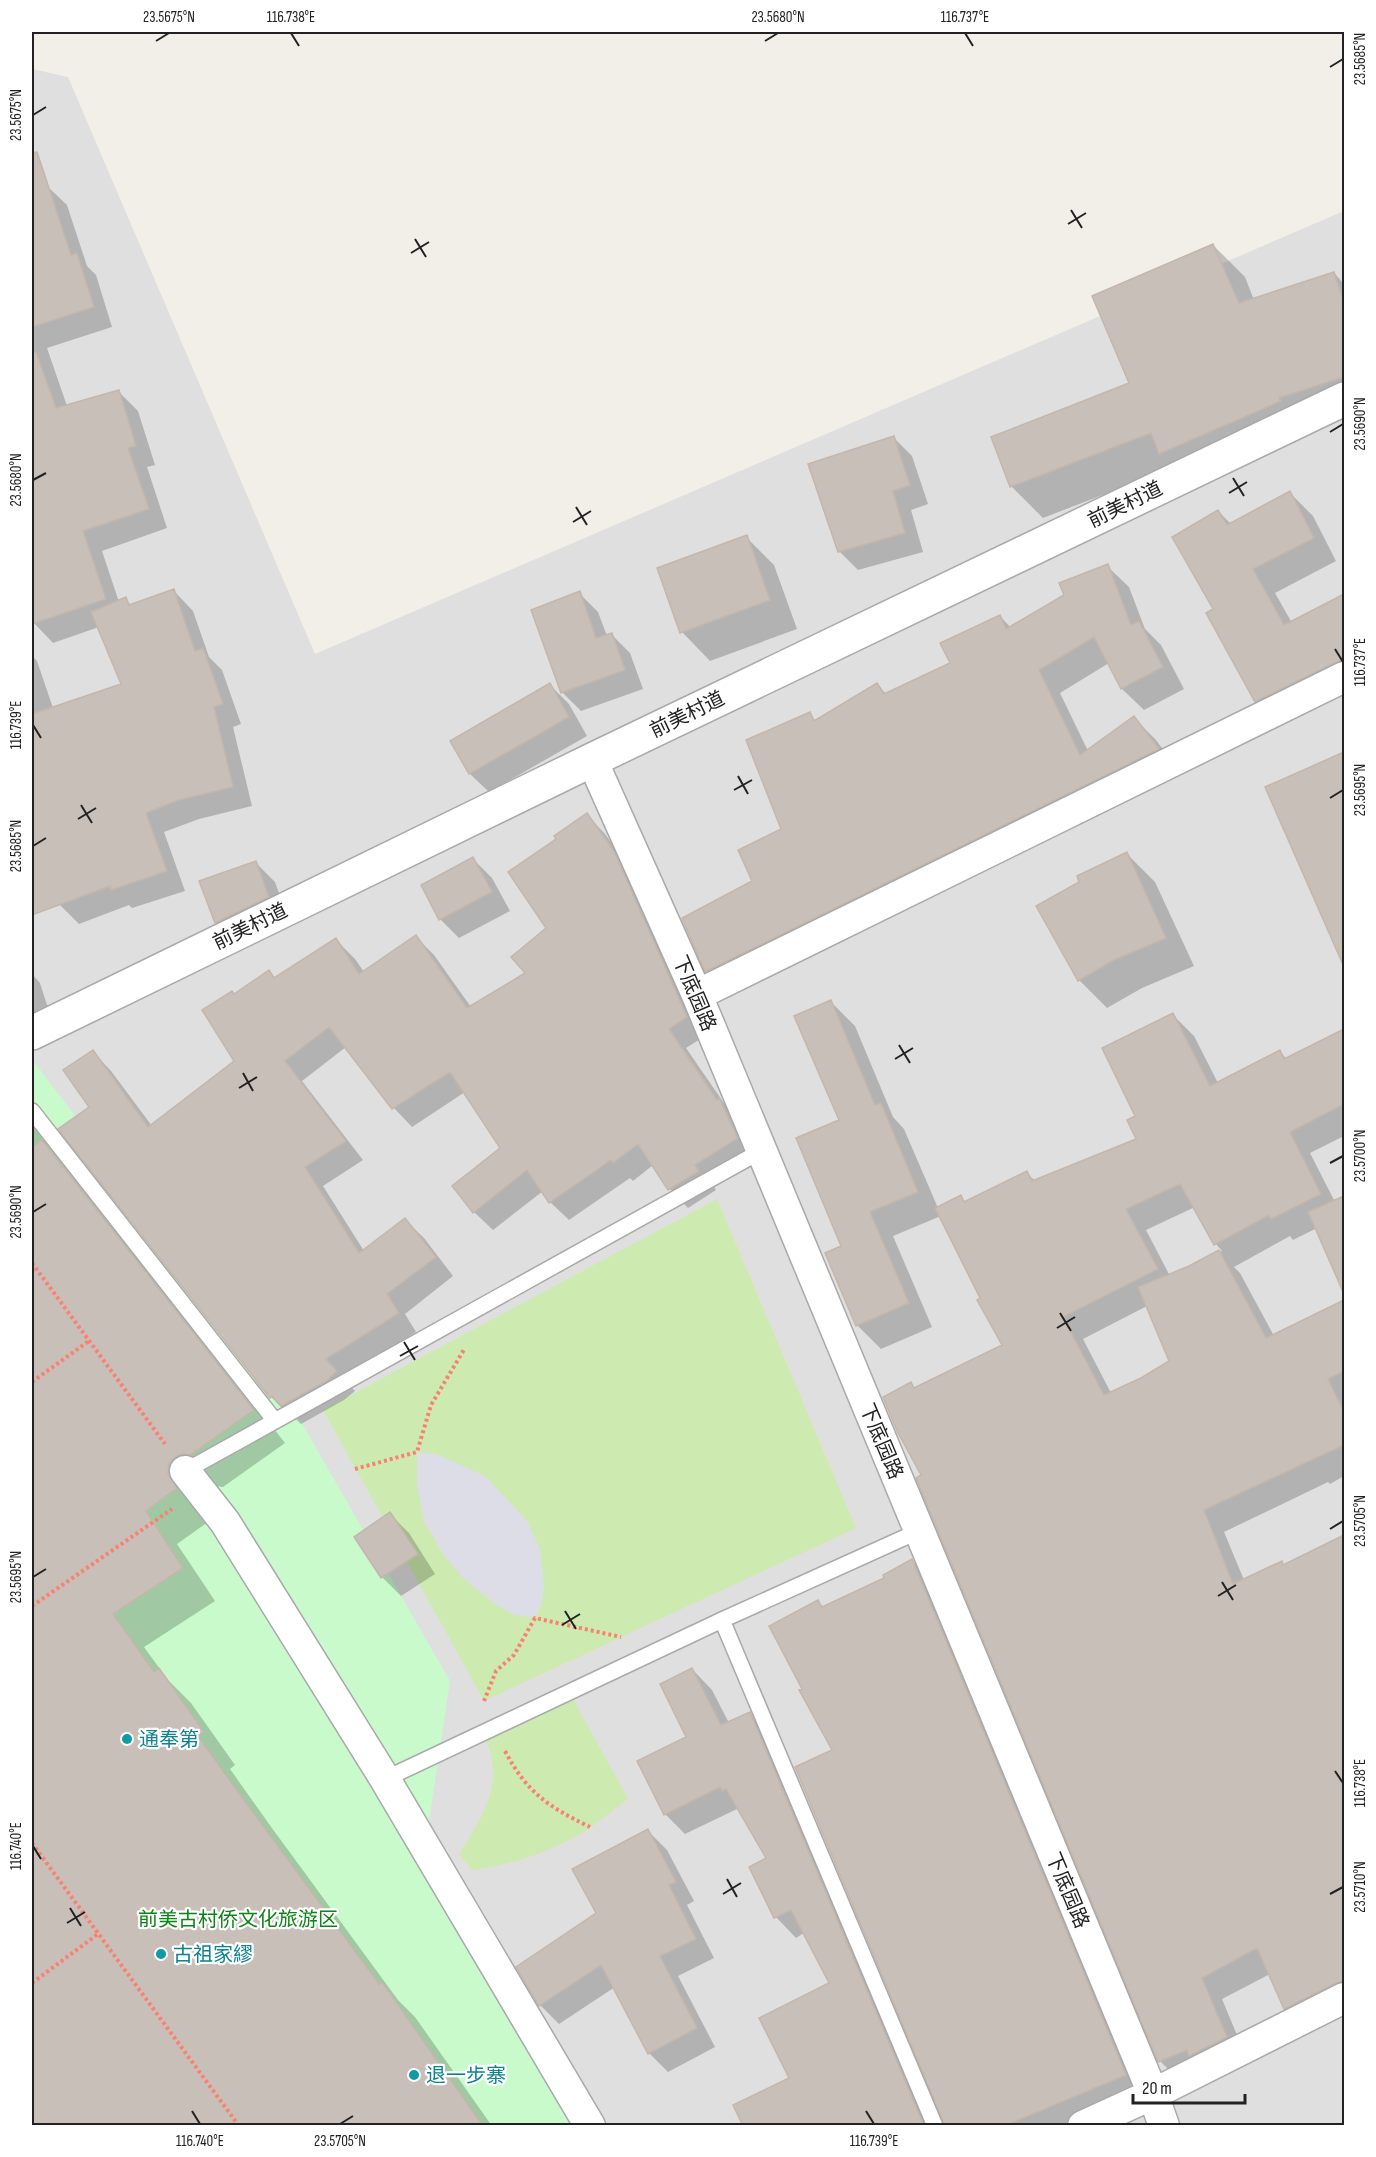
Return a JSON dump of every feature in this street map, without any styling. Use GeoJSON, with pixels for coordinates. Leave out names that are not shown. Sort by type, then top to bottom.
{"type":"FeatureCollection","features":[{"type":"Feature","properties":{"kind":"street","name":"前美村道"},"geometry":{"type":"LineString","coordinates":[[32,1033],[592,760],[1344,399]]}},
{"type":"Feature","properties":{"kind":"street"},"geometry":{"type":"LineString","coordinates":[[697,995],[1344,677]]}},
{"type":"Feature","properties":{"kind":"street","name":"下底园路"},"geometry":{"type":"LineString","coordinates":[[592,760],[697,995],[1153,2094],[1164,2126]]}},
{"type":"Feature","properties":{"kind":"street"},"geometry":{"type":"LineString","coordinates":[[192,1481],[225,1522],[385,1779],[590,2126]]}},
{"type":"Feature","properties":{"kind":"street"},"geometry":{"type":"LineString","coordinates":[[1083,2126],[1153,2094],[1344,1998]]}},
{"type":"Feature","properties":{"kind":"lane"},"geometry":{"type":"LineString","coordinates":[[32,1111],[275,1421]]}},
{"type":"Feature","properties":{"kind":"lane"},"geometry":{"type":"LineString","coordinates":[[192,1481],[275,1421],[761,1150]]}},
{"type":"Feature","properties":{"kind":"lane"},"geometry":{"type":"LineString","coordinates":[[385,1779],[722,1620],[919,1532]]}},
{"type":"Feature","properties":{"kind":"lane"},"geometry":{"type":"LineString","coordinates":[[722,1620],[934,2126]]}},
{"type":"Feature","properties":{"kind":"path"},"geometry":{"type":"LineString","coordinates":[[32,1263],[192,1481],[32,1606]]}},
{"type":"Feature","properties":{"kind":"path"},"geometry":{"type":"LineString","coordinates":[[32,1382],[89,1341]]}},
{"type":"Feature","properties":{"kind":"path"},"geometry":{"type":"LineString","coordinates":[[356,1469],[417,1452],[431,1405],[464,1349],[474,1341]]}},
{"type":"Feature","properties":{"kind":"path"},"geometry":{"type":"LineString","coordinates":[[484,1701],[496,1671],[514,1655],[535,1618],[622,1637]]}},
{"type":"Feature","properties":{"kind":"path"},"geometry":{"type":"LineString","coordinates":[[504,1749],[513,1766],[533,1793],[558,1811],[590,1827]]}},
{"type":"Feature","properties":{"kind":"path"},"geometry":{"type":"LineString","coordinates":[[32,1843],[239,2126]]}},
{"type":"Feature","properties":{"kind":"path"},"geometry":{"type":"LineString","coordinates":[[32,1983],[99,1934]]}},
{"type":"Feature","properties":{"kind":"shaded area"},"geometry":{"type":"Polygon","coordinates":[[[32,69],[68,77],[315,654],[1344,211],[1344,2125],[32,2126],[32,69]]]}},
{"type":"Feature","properties":{"kind":"shaded area"},"geometry":{"type":"Polygon","coordinates":[[[417,1452],[436,1454],[485,1476],[527,1521],[540,1549],[544,1587],[541,1605],[535,1618],[515,1615],[495,1604],[463,1578],[443,1554],[424,1521],[417,1484],[417,1452]]]}},
{"type":"Feature","properties":{"kind":"green space","name":"前美古村侨文化旅游区"},"geometry":{"type":"Polygon","coordinates":[[[32,1062],[277,1380],[450,1681],[427,1834],[601,2125],[32,2125],[32,1062]]]}},
{"type":"Feature","properties":{"kind":"green space"},"geometry":{"type":"Polygon","coordinates":[[[717,1199],[856,1528],[484,1701],[323,1410],[717,1199]]]}},
{"type":"Feature","properties":{"kind":"green space"},"geometry":{"type":"Polygon","coordinates":[[[571,1695],[628,1799],[596,1824],[551,1849],[512,1862],[472,1870],[459,1854],[476,1827],[489,1798],[493,1768],[484,1737],[571,1695]]]}},
{"type":"Feature","properties":{"kind":"building"},"geometry":{"type":"Polygon","coordinates":[[[37,152],[71,255],[77,253],[94,307],[32,327],[32,153],[37,152]]]}},
{"type":"Feature","properties":{"kind":"building"},"geometry":{"type":"Polygon","coordinates":[[[1213,244],[1239,303],[1334,272],[1344,303],[1344,377],[1279,398],[1281,401],[1159,454],[1151,433],[1010,487],[991,437],[1129,383],[1092,296],[1213,244]]]}},
{"type":"Feature","properties":{"kind":"building"},"geometry":{"type":"Polygon","coordinates":[[[32,352],[36,352],[56,408],[119,390],[136,446],[128,448],[149,509],[83,531],[106,599],[32,624],[32,352]]]}},
{"type":"Feature","properties":{"kind":"building"},"geometry":{"type":"Polygon","coordinates":[[[894,436],[910,485],[893,491],[905,533],[838,552],[808,464],[894,436]]]}},
{"type":"Feature","properties":{"kind":"building"},"geometry":{"type":"Polygon","coordinates":[[[1290,491],[1314,538],[1253,569],[1284,625],[1344,594],[1344,660],[1255,702],[1206,613],[1213,609],[1172,537],[1218,510],[1227,525],[1290,491]]]}},
{"type":"Feature","properties":{"kind":"building"},"geometry":{"type":"Polygon","coordinates":[[[747,535],[770,600],[680,633],[657,568],[747,535]]]}},
{"type":"Feature","properties":{"kind":"building"},"geometry":{"type":"Polygon","coordinates":[[[1108,564],[1131,625],[1139,621],[1163,667],[1121,689],[1094,637],[1039,670],[1080,755],[1134,716],[1159,749],[705,972],[682,918],[752,881],[738,850],[781,829],[746,740],[810,712],[814,721],[877,683],[884,694],[950,663],[940,643],[1000,615],[1006,629],[1064,595],[1059,583],[1108,564]]]}},
{"type":"Feature","properties":{"kind":"building"},"geometry":{"type":"Polygon","coordinates":[[[174,589],[195,651],[203,648],[223,704],[214,707],[233,787],[179,800],[146,813],[167,871],[111,890],[110,886],[32,915],[32,714],[121,684],[91,612],[126,597],[129,605],[174,589]]]}},
{"type":"Feature","properties":{"kind":"building"},"geometry":{"type":"Polygon","coordinates":[[[580,591],[596,638],[612,633],[625,670],[561,693],[531,610],[580,591]]]}},
{"type":"Feature","properties":{"kind":"building"},"geometry":{"type":"Polygon","coordinates":[[[550,683],[569,717],[469,774],[450,741],[550,683]]]}},
{"type":"Feature","properties":{"kind":"building"},"geometry":{"type":"Polygon","coordinates":[[[1344,752],[1344,967],[1265,787],[1344,752]]]}},
{"type":"Feature","properties":{"kind":"building"},"geometry":{"type":"Polygon","coordinates":[[[587,813],[614,851],[687,1017],[669,1029],[717,1100],[719,1098],[738,1138],[695,1165],[699,1171],[668,1190],[638,1144],[613,1163],[611,1160],[549,1203],[527,1170],[473,1213],[452,1186],[500,1148],[450,1072],[392,1109],[329,1027],[285,1061],[346,1141],[305,1167],[359,1253],[405,1218],[436,1257],[387,1294],[399,1313],[326,1359],[337,1371],[325,1382],[281,1406],[272,1396],[270,1398],[58,1129],[89,1107],[63,1070],[93,1050],[148,1127],[234,1061],[202,1010],[232,991],[234,994],[269,970],[274,978],[336,938],[359,974],[416,935],[467,1008],[525,973],[511,957],[546,928],[508,872],[556,839],[554,836],[587,813]]]}},
{"type":"Feature","properties":{"kind":"building"},"geometry":{"type":"Polygon","coordinates":[[[1127,852],[1166,938],[1114,960],[1078,981],[1036,906],[1079,882],[1077,876],[1127,852]]]}},
{"type":"Feature","properties":{"kind":"building"},"geometry":{"type":"Polygon","coordinates":[[[473,857],[492,892],[439,920],[421,885],[473,857]]]}},
{"type":"Feature","properties":{"kind":"building"},"geometry":{"type":"Polygon","coordinates":[[[256,861],[269,897],[215,923],[199,881],[256,861]]]}},
{"type":"Feature","properties":{"kind":"building"},"geometry":{"type":"Polygon","coordinates":[[[831,1000],[875,1105],[881,1103],[918,1192],[870,1212],[909,1303],[856,1326],[825,1253],[841,1246],[796,1138],[839,1120],[794,1016],[831,1000]]]}},
{"type":"Feature","properties":{"kind":"building"},"geometry":{"type":"Polygon","coordinates":[[[1173,1013],[1210,1086],[1280,1050],[1284,1059],[1344,1029],[1344,1104],[1290,1132],[1321,1194],[1271,1219],[1269,1215],[1214,1245],[1180,1184],[1126,1209],[1158,1269],[1063,1317],[1104,1395],[1141,1378],[1169,1361],[1138,1287],[1189,1266],[1219,1250],[1266,1338],[1344,1300],[1344,1371],[1328,1379],[1344,1412],[1344,1445],[1204,1510],[1233,1584],[1282,1561],[1283,1565],[1344,1535],[1344,1981],[1284,2009],[1257,1948],[1202,1978],[1227,2037],[1189,2056],[1187,2050],[1158,2062],[916,1478],[921,1475],[897,1431],[883,1397],[911,1382],[914,1388],[1002,1345],[977,1300],[980,1298],[935,1208],[961,1195],[964,1202],[1027,1171],[1032,1181],[1136,1139],[1127,1120],[1135,1116],[1102,1048],[1173,1013]]]}},
{"type":"Feature","properties":{"kind":"building"},"geometry":{"type":"Polygon","coordinates":[[[42,1140],[254,1410],[190,1455],[182,1454],[175,1457],[169,1464],[168,1474],[177,1488],[146,1511],[183,1568],[113,1614],[154,1672],[159,1668],[204,1732],[198,1736],[379,1984],[382,1982],[483,2126],[32,2126],[32,1147],[42,1140]]]}},
{"type":"Feature","properties":{"kind":"building"},"geometry":{"type":"Polygon","coordinates":[[[1344,1196],[1344,1294],[1308,1212],[1344,1196]]]}},
{"type":"Feature","properties":{"kind":"building"},"geometry":{"type":"Polygon","coordinates":[[[390,1512],[418,1554],[381,1578],[354,1537],[390,1512]]]}},
{"type":"Feature","properties":{"kind":"building"},"geometry":{"type":"Polygon","coordinates":[[[912,1559],[1126,2075],[1004,2126],[945,2126],[795,1767],[832,1750],[799,1690],[802,1689],[769,1626],[818,1600],[822,1607],[884,1578],[883,1575],[912,1559]]]}},
{"type":"Feature","properties":{"kind":"building"},"geometry":{"type":"Polygon","coordinates":[[[692,1668],[721,1725],[750,1712],[924,2126],[743,2126],[733,2105],[789,2078],[759,2018],[829,1983],[791,1910],[774,1918],[749,1867],[766,1858],[726,1789],[722,1791],[720,1787],[664,1815],[637,1761],[686,1737],[660,1684],[692,1668]]]}},
{"type":"Feature","properties":{"kind":"building"},"geometry":{"type":"Polygon","coordinates":[[[648,1829],[676,1882],[669,1885],[696,1939],[660,1956],[697,2028],[648,2054],[601,1965],[539,2006],[516,1967],[596,1913],[572,1869],[648,1829]]]}},
{"type":"Feature","properties":{"kind":"place","name":"通奉第"},"geometry":{"type":"Point","coordinates":[127,1739]}},
{"type":"Feature","properties":{"kind":"place","name":"古祖家繆"},"geometry":{"type":"Point","coordinates":[161,1954]}},
{"type":"Feature","properties":{"kind":"place","name":"退一步寨"},"geometry":{"type":"Point","coordinates":[414,2075]}}]}
